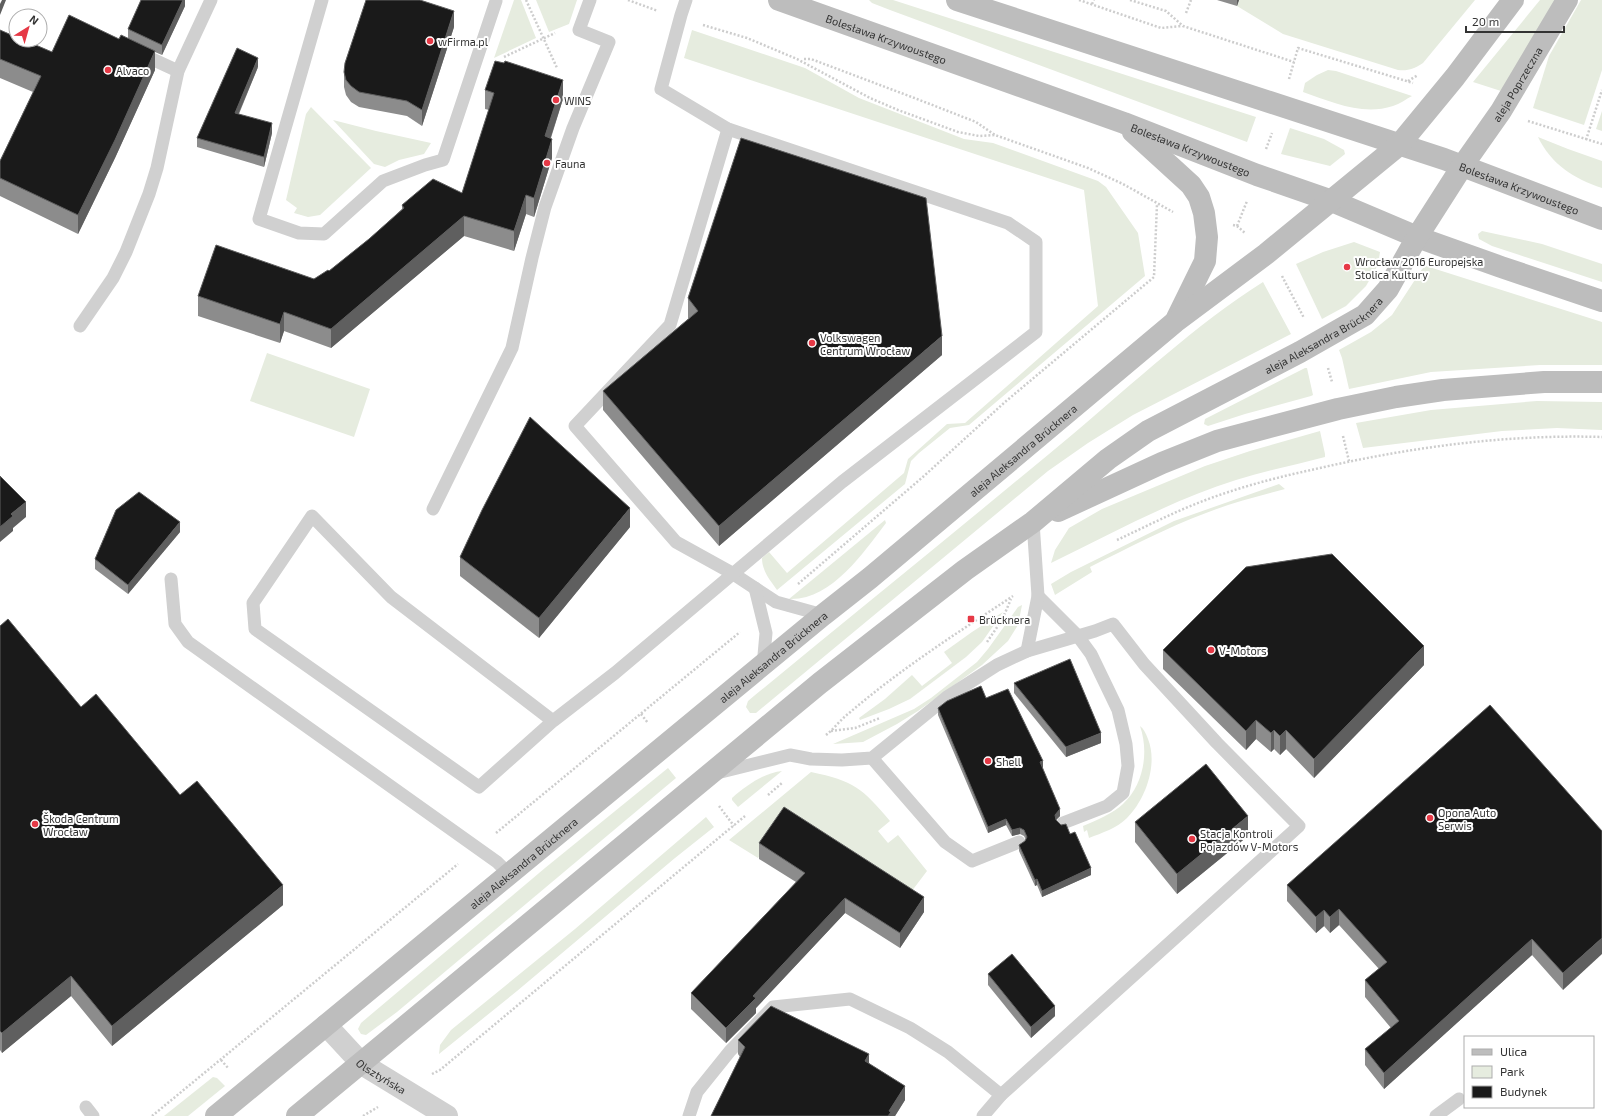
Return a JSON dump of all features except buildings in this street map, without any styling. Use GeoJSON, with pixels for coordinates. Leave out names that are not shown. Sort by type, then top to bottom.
{"type":"FeatureCollection","features":[{"type":"Feature","properties":{"kind":"main road","name":"Bolesława Krzywoustego"},"geometry":{"type":"LineString","coordinates":[[779,0],[816,7],[1124,123],[1257,175],[1332,200],[1417,237],[1602,301]]}},
{"type":"Feature","properties":{"kind":"main road","name":"Bolesława Krzywoustego"},"geometry":{"type":"LineString","coordinates":[[957,0],[1463,165],[1602,219]]}},
{"type":"Feature","properties":{"kind":"main road"},"geometry":{"type":"LineString","coordinates":[[1400,145],[1455,77],[1513,0]]}},
{"type":"Feature","properties":{"kind":"main road","name":"aleja Poprzeczna"},"geometry":{"type":"LineString","coordinates":[[1417,237],[1463,165],[1501,111],[1567,0]]}},
{"type":"Feature","properties":{"kind":"main road"},"geometry":{"type":"LineString","coordinates":[[1124,123],[1191,184],[1199,197],[1204,213],[1207,237],[1205,261],[1175,322]]}},
{"type":"Feature","properties":{"kind":"main road","name":"aleja Aleksandra Brücknera"},"geometry":{"type":"LineString","coordinates":[[216,1116],[263,1079],[326,1025],[763,666],[1175,322],[1266,254],[1400,145]]}},
{"type":"Feature","properties":{"kind":"main road","name":"aleja Aleksandra Brücknera"},"geometry":{"type":"LineString","coordinates":[[297,1116],[362,1064],[826,678],[965,570],[1033,522],[1108,459],[1148,431],[1300,352],[1365,315],[1388,289],[1417,237]]}},
{"type":"Feature","properties":{"kind":"main road"},"geometry":{"type":"LineString","coordinates":[[1033,522],[1162,463],[1218,441],[1318,414],[1396,397],[1443,390],[1544,382],[1602,382]]}},
{"type":"Feature","properties":{"kind":"street","name":"Olsztyńska"},"geometry":{"type":"LineString","coordinates":[[326,1025],[362,1064],[447,1116]]}},
{"type":"Feature","properties":{"kind":"lane"},"geometry":{"type":"LineString","coordinates":[[80,326],[114,278],[126,252],[149,194],[178,71],[212,0]]}},
{"type":"Feature","properties":{"kind":"lane"},"geometry":{"type":"LineString","coordinates":[[322,0],[259,219],[299,233],[324,234],[383,181],[425,165],[443,160],[496,1]]}},
{"type":"Feature","properties":{"kind":"lane"},"geometry":{"type":"LineString","coordinates":[[433,509],[512,348],[545,207],[573,128],[609,42],[579,30],[590,0]]}},
{"type":"Feature","properties":{"kind":"lane"},"geometry":{"type":"LineString","coordinates":[[553,721],[391,597],[312,516],[253,603],[255,629],[479,787],[553,721],[615,673],[842,482],[1036,332],[1036,242],[1008,223],[728,129],[662,89],[686,0]]}},
{"type":"Feature","properties":{"kind":"lane"},"geometry":{"type":"LineString","coordinates":[[130,49],[178,71]]}},
{"type":"Feature","properties":{"kind":"lane"},"geometry":{"type":"LineString","coordinates":[[728,129],[670,325],[575,426],[676,542],[732,573],[776,602],[823,616]]}},
{"type":"Feature","properties":{"kind":"lane"},"geometry":{"type":"LineString","coordinates":[[1027,650],[1038,596],[1033,522]]}},
{"type":"Feature","properties":{"kind":"lane"},"geometry":{"type":"LineString","coordinates":[[171,579],[175,624],[188,642],[478,848],[497,862],[509,874]]}},
{"type":"Feature","properties":{"kind":"lane"},"geometry":{"type":"LineString","coordinates":[[755,588],[766,633],[763,666]]}},
{"type":"Feature","properties":{"kind":"lane"},"geometry":{"type":"LineString","coordinates":[[1038,596],[1077,635],[1091,654],[1118,710],[1126,744],[1128,766],[1123,793],[1107,806],[1063,823]]}},
{"type":"Feature","properties":{"kind":"lane"},"geometry":{"type":"LineString","coordinates":[[711,774],[790,755],[842,760],[872,758],[947,697],[997,665],[1027,650],[1094,631],[1113,624],[1144,664],[1212,738],[1299,826],[1001,1095],[983,1116]]}},
{"type":"Feature","properties":{"kind":"lane"},"geometry":{"type":"LineString","coordinates":[[872,758],[945,842],[972,861],[1019,842]]}},
{"type":"Feature","properties":{"kind":"lane"},"geometry":{"type":"LineString","coordinates":[[689,1116],[697,1092],[730,1051],[773,1007],[850,999],[910,1028],[948,1052],[1001,1095]]}},
{"type":"Feature","properties":{"kind":"lane"},"geometry":{"type":"LineString","coordinates":[[1436,1116],[1459,1099]]}},
{"type":"Feature","properties":{"kind":"path"},"geometry":{"type":"LineString","coordinates":[[526,0],[557,68]]}},
{"type":"Feature","properties":{"kind":"path"},"geometry":{"type":"LineString","coordinates":[[628,0],[660,11]]}},
{"type":"Feature","properties":{"kind":"path"},"geometry":{"type":"LineString","coordinates":[[1079,0],[1161,28],[1183,24]]}},
{"type":"Feature","properties":{"kind":"path"},"geometry":{"type":"LineString","coordinates":[[1092,4],[1094,0]]}},
{"type":"Feature","properties":{"kind":"path"},"geometry":{"type":"LineString","coordinates":[[1130,0],[1166,11],[1183,24],[1294,62]]}},
{"type":"Feature","properties":{"kind":"path"},"geometry":{"type":"LineString","coordinates":[[1186,13],[1191,0]]}},
{"type":"Feature","properties":{"kind":"path"},"geometry":{"type":"LineString","coordinates":[[701,24],[747,38],[797,59],[870,98],[898,110],[958,132],[979,136],[996,135]]}},
{"type":"Feature","properties":{"kind":"path"},"geometry":{"type":"LineString","coordinates":[[472,74],[488,64],[544,38],[566,29],[579,30]]}},
{"type":"Feature","properties":{"kind":"path"},"geometry":{"type":"LineString","coordinates":[[1288,81],[1298,48],[1408,81]]}},
{"type":"Feature","properties":{"kind":"path"},"geometry":{"type":"LineString","coordinates":[[776,602],[918,482],[1005,402],[1154,277],[1156,204],[1123,184],[1088,168],[996,135],[976,122],[939,107],[811,59],[804,58]]}},
{"type":"Feature","properties":{"kind":"path"},"geometry":{"type":"LineString","coordinates":[[1586,140],[1602,90]]}},
{"type":"Feature","properties":{"kind":"path"},"geometry":{"type":"LineString","coordinates":[[1532,123],[1602,144]]}},
{"type":"Feature","properties":{"kind":"path"},"geometry":{"type":"LineString","coordinates":[[1266,151],[1273,129]]}},
{"type":"Feature","properties":{"kind":"path"},"geometry":{"type":"LineString","coordinates":[[1247,200],[1237,226],[1249,236]]}},
{"type":"Feature","properties":{"kind":"path"},"geometry":{"type":"LineString","coordinates":[[1281,273],[1306,321]]}},
{"type":"Feature","properties":{"kind":"path"},"geometry":{"type":"LineString","coordinates":[[1326,364],[1333,386]]}},
{"type":"Feature","properties":{"kind":"path"},"geometry":{"type":"LineString","coordinates":[[1117,540],[1170,515],[1229,492],[1287,475],[1349,461],[1463,442],[1567,436],[1602,438]]}},
{"type":"Feature","properties":{"kind":"path"},"geometry":{"type":"LineString","coordinates":[[1347,452],[1349,461]]}},
{"type":"Feature","properties":{"kind":"path"},"geometry":{"type":"LineString","coordinates":[[831,732],[847,714],[892,679],[1013,596]]}},
{"type":"Feature","properties":{"kind":"path"},"geometry":{"type":"LineString","coordinates":[[152,1116],[562,777],[762,614]]}},
{"type":"Feature","properties":{"kind":"path"},"geometry":{"type":"LineString","coordinates":[[719,806],[734,826]]}},
{"type":"Feature","properties":{"kind":"path"},"geometry":{"type":"LineString","coordinates":[[440,1070],[570,960],[745,816]]}},
{"type":"Feature","properties":{"kind":"path"},"geometry":{"type":"LineString","coordinates":[[363,1116],[371,1111]]}},
{"type":"Feature","properties":{"kind":"green space"},"geometry":{"type":"Polygon","coordinates":[[[514,0],[521,0],[536,38],[494,58],[514,0]]]}},
{"type":"Feature","properties":{"kind":"green space"},"geometry":{"type":"Polygon","coordinates":[[[536,0],[577,0],[569,24],[549,32],[536,0]]]}},
{"type":"Feature","properties":{"kind":"green space"},"geometry":{"type":"Polygon","coordinates":[[[869,0],[893,0],[1256,117],[1247,142],[890,10],[872,3],[869,0]]]}},
{"type":"Feature","properties":{"kind":"green space"},"geometry":{"type":"Polygon","coordinates":[[[1239,0],[1475,0],[1423,63],[1408,70],[1398,70],[1283,34],[1237,6],[1239,0]]]}},
{"type":"Feature","properties":{"kind":"green space"},"geometry":{"type":"Polygon","coordinates":[[[1540,0],[1555,0],[1501,91],[1473,82],[1540,0]]]}},
{"type":"Feature","properties":{"kind":"green space"},"geometry":{"type":"Polygon","coordinates":[[[1581,0],[1602,0],[1602,70],[1584,125],[1533,108],[1549,56],[1581,0]]]}},
{"type":"Feature","properties":{"kind":"green space"},"geometry":{"type":"Polygon","coordinates":[[[692,30],[805,68],[859,98],[964,139],[993,143],[1098,181],[1106,187],[1138,233],[1145,276],[969,425],[950,428],[919,453],[911,461],[905,484],[777,590],[765,571],[762,558],[769,552],[787,573],[904,473],[908,459],[947,424],[965,423],[1098,306],[1084,190],[684,58],[692,30]]]}},
{"type":"Feature","properties":{"kind":"green space"},"geometry":{"type":"Polygon","coordinates":[[[1328,70],[1336,71],[1412,96],[1401,103],[1381,109],[1359,109],[1303,92],[1305,83],[1328,70]]]}},
{"type":"Feature","properties":{"kind":"green space"},"geometry":{"type":"Polygon","coordinates":[[[311,107],[371,168],[320,215],[308,217],[294,213],[297,208],[286,200],[306,114],[311,107]]]}},
{"type":"Feature","properties":{"kind":"green space"},"geometry":{"type":"Polygon","coordinates":[[[1602,111],[1602,131],[1596,129],[1602,111]]]}},
{"type":"Feature","properties":{"kind":"green space"},"geometry":{"type":"Polygon","coordinates":[[[333,120],[431,143],[424,154],[399,160],[385,167],[374,164],[333,120]]]}},
{"type":"Feature","properties":{"kind":"green space"},"geometry":{"type":"Polygon","coordinates":[[[1290,128],[1324,139],[1344,150],[1345,154],[1330,166],[1281,154],[1290,128]]]}},
{"type":"Feature","properties":{"kind":"green space"},"geometry":{"type":"Polygon","coordinates":[[[1538,137],[1602,161],[1602,188],[1582,180],[1564,169],[1543,147],[1538,137]]]}},
{"type":"Feature","properties":{"kind":"green space"},"geometry":{"type":"Polygon","coordinates":[[[1482,231],[1542,244],[1602,264],[1602,282],[1492,246],[1479,239],[1478,234],[1482,231]]]}},
{"type":"Feature","properties":{"kind":"green space"},"geometry":{"type":"Polygon","coordinates":[[[1354,242],[1380,252],[1378,265],[1366,286],[1346,306],[1322,319],[1296,264],[1323,252],[1354,242]]]}},
{"type":"Feature","properties":{"kind":"green space"},"geometry":{"type":"Polygon","coordinates":[[[1426,266],[1602,322],[1602,365],[1540,365],[1431,372],[1349,389],[1339,350],[1371,332],[1392,315],[1422,269],[1426,266]]]}},
{"type":"Feature","properties":{"kind":"green space"},"geometry":{"type":"Polygon","coordinates":[[[1263,282],[1291,334],[1133,415],[1088,443],[1048,471],[756,713],[750,713],[746,707],[748,701],[1073,434],[1189,335],[1263,282]]]}},
{"type":"Feature","properties":{"kind":"green space"},"geometry":{"type":"Polygon","coordinates":[[[267,353],[370,389],[354,437],[250,401],[267,353]]]}},
{"type":"Feature","properties":{"kind":"green space"},"geometry":{"type":"Polygon","coordinates":[[[1307,368],[1313,395],[1208,426],[1204,424],[1205,419],[1307,368]]]}},
{"type":"Feature","properties":{"kind":"green space"},"geometry":{"type":"Polygon","coordinates":[[[1537,401],[1602,402],[1602,430],[1557,428],[1502,431],[1363,448],[1356,423],[1431,410],[1537,401]]]}},
{"type":"Feature","properties":{"kind":"green space"},"geometry":{"type":"Polygon","coordinates":[[[1320,431],[1325,457],[1236,480],[1212,488],[1165,507],[1051,563],[1055,550],[1069,528],[1102,509],[1205,466],[1250,451],[1320,431]]]}},
{"type":"Feature","properties":{"kind":"green space"},"geometry":{"type":"Polygon","coordinates":[[[1279,484],[1285,489],[1216,509],[1176,525],[1090,567],[1092,572],[1055,595],[1051,584],[1071,572],[1174,521],[1279,484]]]}},
{"type":"Feature","properties":{"kind":"green space"},"geometry":{"type":"Polygon","coordinates":[[[885,520],[886,523],[867,548],[845,573],[832,584],[819,592],[804,598],[789,599],[885,520]]]}},
{"type":"Feature","properties":{"kind":"green space"},"geometry":{"type":"Polygon","coordinates":[[[1022,605],[1018,625],[1008,641],[982,665],[918,711],[897,724],[863,742],[833,744],[914,709],[931,698],[977,662],[1018,607],[1022,605]]]}},
{"type":"Feature","properties":{"kind":"green space"},"geometry":{"type":"Polygon","coordinates":[[[1003,612],[982,642],[966,657],[910,699],[860,720],[859,718],[885,699],[912,675],[922,686],[952,663],[944,652],[1003,612]]]}},
{"type":"Feature","properties":{"kind":"green space"},"geometry":{"type":"Polygon","coordinates":[[[1140,726],[1144,730],[1148,739],[1152,759],[1151,770],[1145,791],[1134,810],[1123,822],[1109,830],[1089,838],[1087,830],[1084,832],[1083,826],[1115,811],[1130,796],[1136,787],[1143,767],[1144,757],[1143,736],[1140,726]]]}},
{"type":"Feature","properties":{"kind":"green space"},"geometry":{"type":"Polygon","coordinates":[[[668,768],[676,778],[397,1012],[366,1035],[361,1034],[358,1029],[361,1023],[545,868],[668,768]]]}},
{"type":"Feature","properties":{"kind":"green space"},"geometry":{"type":"Polygon","coordinates":[[[782,771],[738,807],[732,800],[737,793],[755,781],[768,774],[782,771]]]}},
{"type":"Feature","properties":{"kind":"green space"},"geometry":{"type":"Polygon","coordinates":[[[811,772],[838,779],[848,783],[864,793],[890,821],[878,831],[888,843],[898,835],[927,871],[905,900],[784,823],[758,858],[729,840],[811,772]]]}},
{"type":"Feature","properties":{"kind":"green space"},"geometry":{"type":"Polygon","coordinates":[[[706,817],[714,827],[439,1054],[440,1045],[451,1030],[575,929],[706,817]]]}},
{"type":"Feature","properties":{"kind":"green space"},"geometry":{"type":"Polygon","coordinates":[[[213,1077],[217,1078],[225,1086],[188,1116],[164,1116],[213,1077]]]}},
{"type":"Feature","properties":{"kind":"place","name":"wFirma.pl"},"geometry":{"type":"Point","coordinates":[430,41]}},
{"type":"Feature","properties":{"kind":"place","name":"Alvaco"},"geometry":{"type":"Point","coordinates":[108,70]}},
{"type":"Feature","properties":{"kind":"place","name":"WINS"},"geometry":{"type":"Point","coordinates":[556,100]}},
{"type":"Feature","properties":{"kind":"place","name":"Fauna"},"geometry":{"type":"Point","coordinates":[547,163]}},
{"type":"Feature","properties":{"kind":"place","name":"Wrocław 2016 Europejska Stolica Kultury"},"geometry":{"type":"Point","coordinates":[1347,267]}},
{"type":"Feature","properties":{"kind":"place","name":"Volkswagen Centrum Wrocław"},"geometry":{"type":"Point","coordinates":[812,343]}},
{"type":"Feature","properties":{"kind":"place","name":"Brücknera"},"geometry":{"type":"Point","coordinates":[971,619]}},
{"type":"Feature","properties":{"kind":"place","name":"V-Motors"},"geometry":{"type":"Point","coordinates":[1211,650]}},
{"type":"Feature","properties":{"kind":"place","name":"Shell"},"geometry":{"type":"Point","coordinates":[988,761]}},
{"type":"Feature","properties":{"kind":"place","name":"Opona Auto Serwis"},"geometry":{"type":"Point","coordinates":[1430,818]}},
{"type":"Feature","properties":{"kind":"place","name":"Škoda Centrum Wrocław"},"geometry":{"type":"Point","coordinates":[35,824]}},
{"type":"Feature","properties":{"kind":"place","name":"Stacja Kontroli Pojazdów V-Motors"},"geometry":{"type":"Point","coordinates":[1192,839]}}]}
